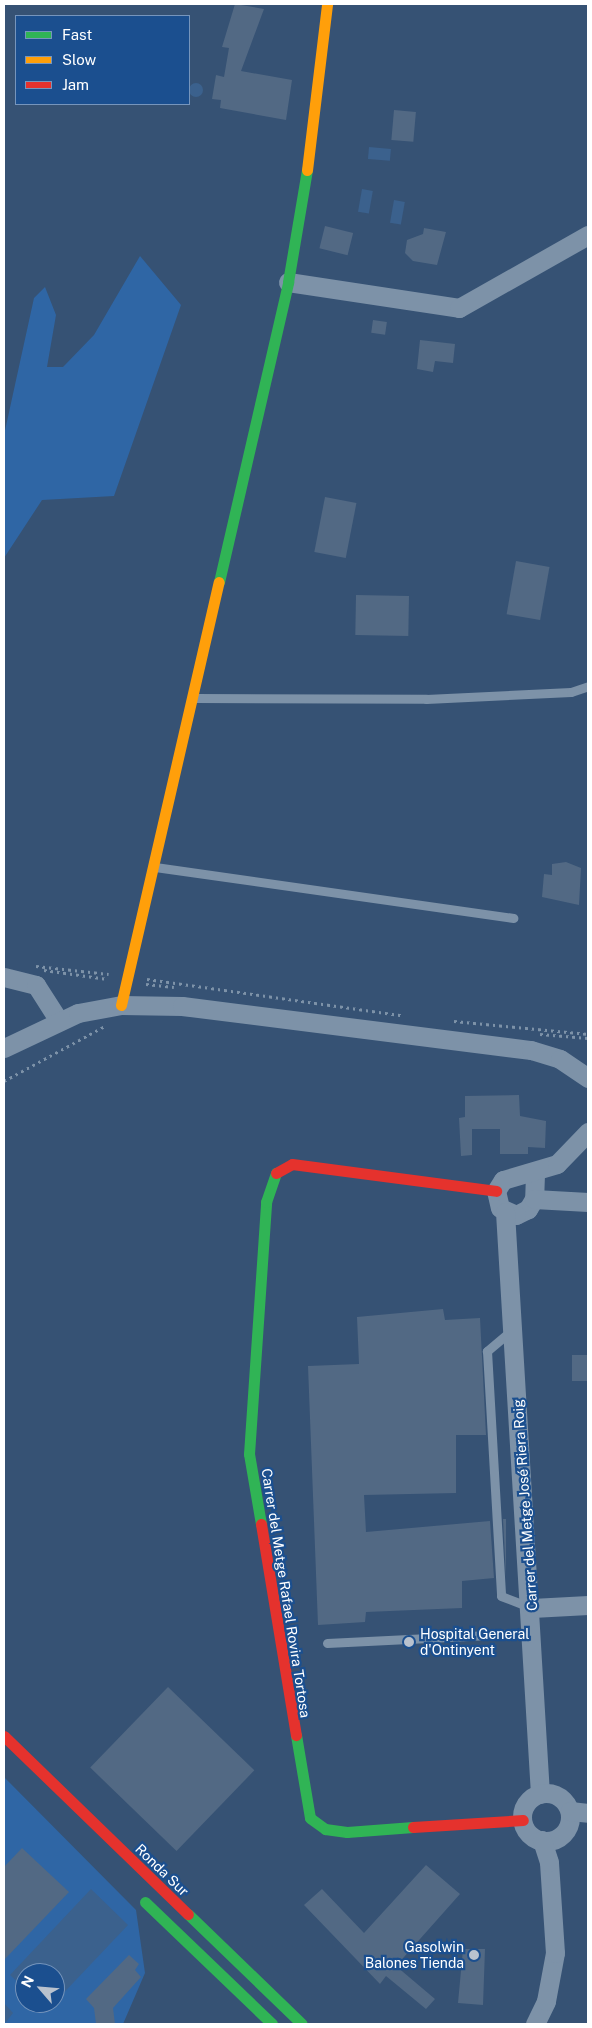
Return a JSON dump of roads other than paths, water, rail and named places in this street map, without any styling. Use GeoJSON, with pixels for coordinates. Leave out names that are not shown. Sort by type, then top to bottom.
{"type":"FeatureCollection","features":[{"type":"Feature","properties":{"kind":"street"},"geometry":{"type":"LineString","coordinates":[[121,1005],[151,866],[288,282],[312,138],[327,4]]}},
{"type":"Feature","properties":{"kind":"street"},"geometry":{"type":"LineString","coordinates":[[288,282],[459,308],[478,301],[588,235]]}},
{"type":"Feature","properties":{"kind":"street"},"geometry":{"type":"LineString","coordinates":[[4,977],[36,986],[59,1021]]}},
{"type":"Feature","properties":{"kind":"street"},"geometry":{"type":"LineString","coordinates":[[4,1048],[59,1021],[121,1005],[178,1006],[532,1050],[583,1071]]}},
{"type":"Feature","properties":{"kind":"street"},"geometry":{"type":"LineString","coordinates":[[512,1213],[534,1187],[588,1132]]}},
{"type":"Feature","properties":{"kind":"street","name":"Carrer del Metge Rafael Rovira Tortosa"},"geometry":{"type":"LineString","coordinates":[[496,1191],[292,1164],[277,1169],[266,1202],[249,1454],[310,1818],[325,1829],[347,1832],[523,1820]]}},
{"type":"Feature","properties":{"kind":"street"},"geometry":{"type":"LineString","coordinates":[[496,1191],[509,1177],[534,1187],[588,1202]]}},
{"type":"Feature","properties":{"kind":"street","name":"Carrer del Metge José Riera Roig"},"geometry":{"type":"LineString","coordinates":[[496,1191],[512,1213],[506,1232],[543,1788]]}},
{"type":"Feature","properties":{"kind":"street"},"geometry":{"type":"LineString","coordinates":[[532,1608],[588,1605]]}},
{"type":"Feature","properties":{"kind":"street","name":"Ronda Sur"},"geometry":{"type":"LineString","coordinates":[[4,1736],[302,2024]]}},
{"type":"Feature","properties":{"kind":"street"},"geometry":{"type":"LineString","coordinates":[[543,1788],[562,1798],[579,1815],[564,1833],[548,1839],[528,1832],[523,1820],[527,1802],[543,1788]]}},
{"type":"Feature","properties":{"kind":"street"},"geometry":{"type":"LineString","coordinates":[[535,2024],[546,2001],[555,1953],[548,1839]]}},
{"type":"Feature","properties":{"kind":"street"},"geometry":{"type":"LineString","coordinates":[[134,1891],[272,2024]]}},
{"type":"Feature","properties":{"kind":"lane"},"geometry":{"type":"LineString","coordinates":[[190,698],[426,699],[571,692],[588,686]]}},
{"type":"Feature","properties":{"kind":"lane"},"geometry":{"type":"LineString","coordinates":[[151,866],[513,918]]}},
{"type":"Feature","properties":{"kind":"lane"},"geometry":{"type":"LineString","coordinates":[[512,1330],[487,1351],[501,1596],[532,1608]]}},
{"type":"Feature","properties":{"kind":"lane"},"geometry":{"type":"LineString","coordinates":[[327,1643],[534,1633]]}},
{"type":"Feature","properties":{"kind":"place","name":"Hospital General d'Ontinyent"},"geometry":{"type":"Point","coordinates":[409,1642]}},
{"type":"Feature","properties":{"kind":"place","name":"Gasolwin Balones Tienda"},"geometry":{"type":"Point","coordinates":[474,1955]}}]}
